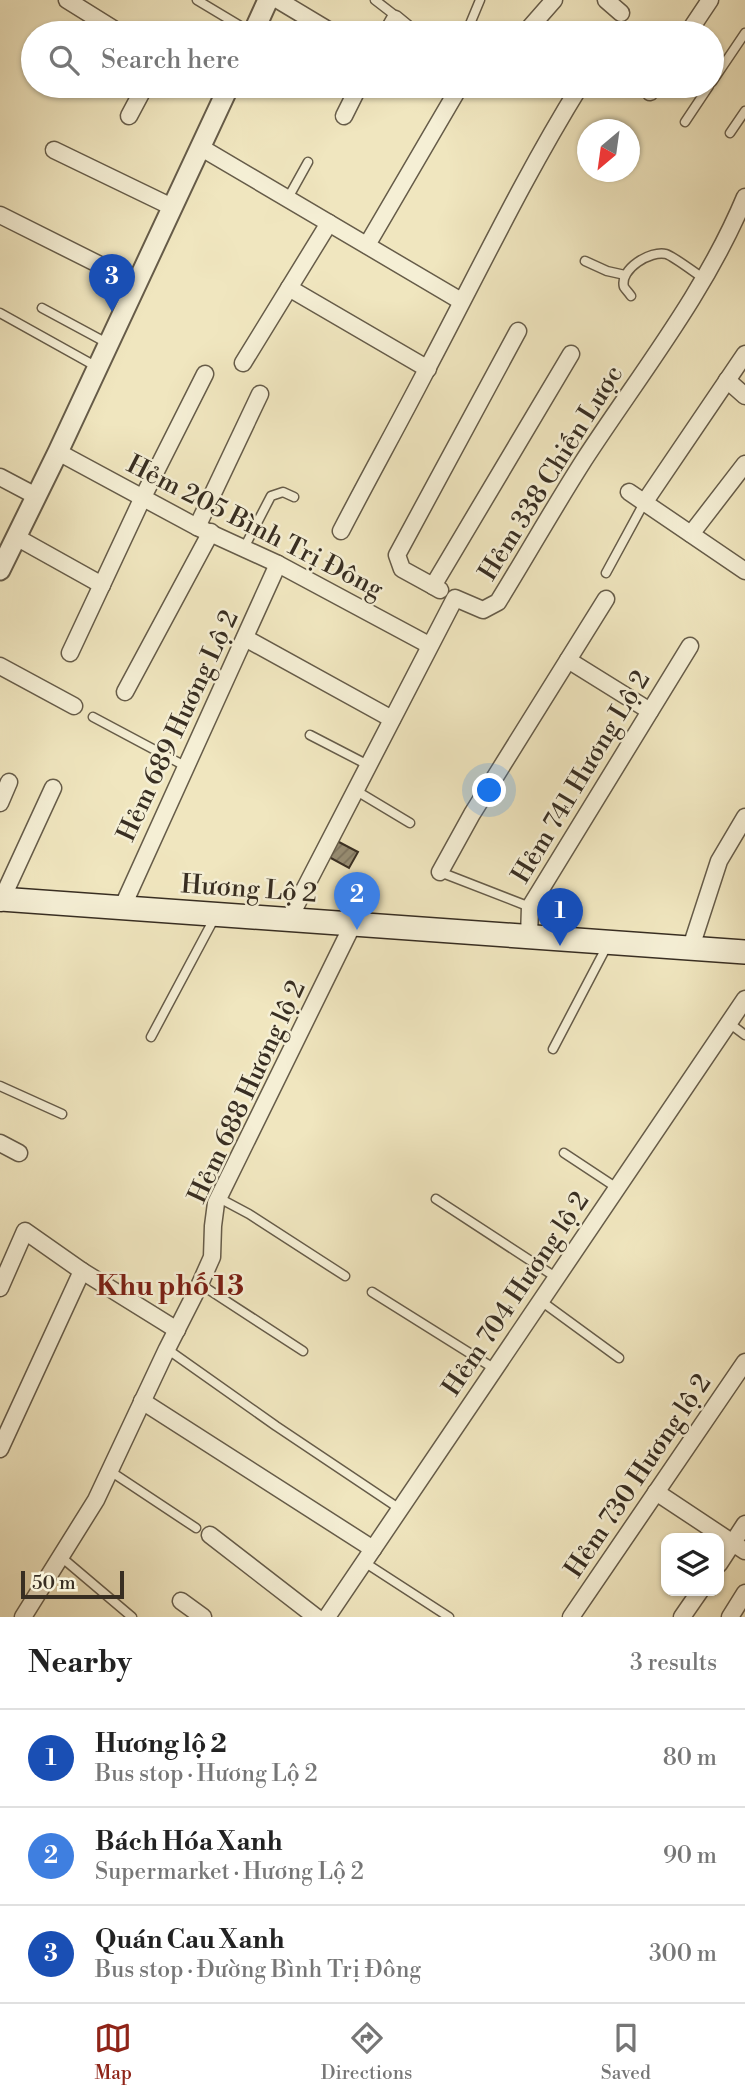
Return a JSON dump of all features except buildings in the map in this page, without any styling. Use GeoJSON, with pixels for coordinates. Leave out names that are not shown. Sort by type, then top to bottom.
{"type":"FeatureCollection","features":[{"type":"Feature","properties":{"kind":"main road","name":"Hương Lộ 2"},"geometry":{"type":"LineString","coordinates":[[1,901],[745,952]]}},
{"type":"Feature","properties":{"kind":"street"},"geometry":{"type":"LineString","coordinates":[[67,0],[101,21]]}},
{"type":"Feature","properties":{"kind":"street"},"geometry":{"type":"LineString","coordinates":[[258,21],[268,0]]}},
{"type":"Feature","properties":{"kind":"street"},"geometry":{"type":"LineString","coordinates":[[278,0],[313,21]]}},
{"type":"Feature","properties":{"kind":"street"},"geometry":{"type":"LineString","coordinates":[[536,21],[554,0]]}},
{"type":"Feature","properties":{"kind":"street"},"geometry":{"type":"LineString","coordinates":[[606,0],[621,13]]}},
{"type":"Feature","properties":{"kind":"street"},"geometry":{"type":"LineString","coordinates":[[696,21],[710,0]]}},
{"type":"Feature","properties":{"kind":"street"},"geometry":{"type":"LineString","coordinates":[[129,116],[139,98]]}},
{"type":"Feature","properties":{"kind":"street"},"geometry":{"type":"LineString","coordinates":[[0,570],[200,147],[220,98]]}},
{"type":"Feature","properties":{"kind":"street"},"geometry":{"type":"LineString","coordinates":[[344,116],[353,98]]}},
{"type":"Feature","properties":{"kind":"street"},"geometry":{"type":"LineString","coordinates":[[367,245],[453,98]]}},
{"type":"Feature","properties":{"kind":"street"},"geometry":{"type":"LineString","coordinates":[[341,530],[546,141],[573,98]]}},
{"type":"Feature","properties":{"kind":"street"},"geometry":{"type":"LineString","coordinates":[[200,147],[461,301]]}},
{"type":"Feature","properties":{"kind":"street"},"geometry":{"type":"LineString","coordinates":[[54,150],[172,207]]}},
{"type":"Feature","properties":{"kind":"street","name":"Hẻm 338 Chiến Lược"},"geometry":{"type":"LineString","coordinates":[[289,919],[455,598],[483,610],[498,602],[583,461],[675,327],[732,227],[744,200]]}},
{"type":"Feature","properties":{"kind":"street"},"geometry":{"type":"LineString","coordinates":[[0,215],[136,283]]}},
{"type":"Feature","properties":{"kind":"street"},"geometry":{"type":"LineString","coordinates":[[243,363],[329,223]]}},
{"type":"Feature","properties":{"kind":"street"},"geometry":{"type":"LineString","coordinates":[[289,288],[428,369]]}},
{"type":"Feature","properties":{"kind":"street"},"geometry":{"type":"LineString","coordinates":[[455,598],[402,569],[397,555],[517,331]]}},
{"type":"Feature","properties":{"kind":"street"},"geometry":{"type":"LineString","coordinates":[[433,586],[571,354]]}},
{"type":"Feature","properties":{"kind":"street"},"geometry":{"type":"LineString","coordinates":[[644,503],[745,354]]}},
{"type":"Feature","properties":{"kind":"street"},"geometry":{"type":"LineString","coordinates":[[70,653],[143,497],[205,374]]}},
{"type":"Feature","properties":{"kind":"street"},"geometry":{"type":"LineString","coordinates":[[727,380],[745,396]]}},
{"type":"Feature","properties":{"kind":"street"},"geometry":{"type":"LineString","coordinates":[[125,692],[204,530],[260,394]]}},
{"type":"Feature","properties":{"kind":"street","name":"Hẻm 205 Bình Trị Đông"},"geometry":{"type":"LineString","coordinates":[[58,452],[204,530],[278,564],[429,645]]}},
{"type":"Feature","properties":{"kind":"street"},"geometry":{"type":"LineString","coordinates":[[691,534],[745,464]]}},
{"type":"Feature","properties":{"kind":"street"},"geometry":{"type":"LineString","coordinates":[[0,477],[36,496]]}},
{"type":"Feature","properties":{"kind":"street"},"geometry":{"type":"LineString","coordinates":[[629,492],[745,571]]}},
{"type":"Feature","properties":{"kind":"street"},"geometry":{"type":"LineString","coordinates":[[16,537],[102,585]]}},
{"type":"Feature","properties":{"kind":"street","name":"Hẻm 689 Hương Lộ 2"},"geometry":{"type":"LineString","coordinates":[[122,908],[278,564]]}},
{"type":"Feature","properties":{"kind":"street"},"geometry":{"type":"LineString","coordinates":[[440,872],[472,814],[606,599]]}},
{"type":"Feature","properties":{"kind":"street"},"geometry":{"type":"LineString","coordinates":[[245,638],[392,719]]}},
{"type":"Feature","properties":{"kind":"street","name":"Hẻm 741 Hương Lộ 2"},"geometry":{"type":"LineString","coordinates":[[529,937],[530,906],[690,646]]}},
{"type":"Feature","properties":{"kind":"street"},"geometry":{"type":"LineString","coordinates":[[568,660],[650,711]]}},
{"type":"Feature","properties":{"kind":"street"},"geometry":{"type":"LineString","coordinates":[[0,666],[74,706]]}},
{"type":"Feature","properties":{"kind":"street"},"geometry":{"type":"LineString","coordinates":[[0,803],[9,782]]}},
{"type":"Feature","properties":{"kind":"street"},"geometry":{"type":"LineString","coordinates":[[1,901],[53,788]]}},
{"type":"Feature","properties":{"kind":"street"},"geometry":{"type":"LineString","coordinates":[[691,947],[719,861],[745,817]]}},
{"type":"Feature","properties":{"kind":"street","name":"Hẻm 688 Hương lộ 2"},"geometry":{"type":"LineString","coordinates":[[23,1617],[96,1500],[200,1284],[212,1257],[213,1226],[219,1198],[353,924]]}},
{"type":"Feature","properties":{"kind":"street","name":"Hẻm 704 Hương lộ 2"},"geometry":{"type":"LineString","coordinates":[[327,1617],[745,999]]}},
{"type":"Feature","properties":{"kind":"street"},"geometry":{"type":"LineString","coordinates":[[0,1143],[19,1153]]}},
{"type":"Feature","properties":{"kind":"street"},"geometry":{"type":"LineString","coordinates":[[0,1288],[25,1231],[82,1271],[177,1330]]}},
{"type":"Feature","properties":{"kind":"street"},"geometry":{"type":"LineString","coordinates":[[0,1449],[82,1271]]}},
{"type":"Feature","properties":{"kind":"street","name":"Hẻm 730 Hương lộ 2"},"geometry":{"type":"LineString","coordinates":[[571,1617],[745,1362]]}},
{"type":"Feature","properties":{"kind":"street"},"geometry":{"type":"LineString","coordinates":[[142,1401],[369,1555]]}},
{"type":"Feature","properties":{"kind":"street"},"geometry":{"type":"LineString","coordinates":[[656,1492],[739,1547]]}},
{"type":"Feature","properties":{"kind":"street"},"geometry":{"type":"LineString","coordinates":[[724,1560],[739,1547],[745,1524]]}},
{"type":"Feature","properties":{"kind":"street"},"geometry":{"type":"LineString","coordinates":[[203,1531],[316,1617]]}},
{"type":"Feature","properties":{"kind":"street"},"geometry":{"type":"LineString","coordinates":[[730,1617],[745,1593]]}},
{"type":"Feature","properties":{"kind":"street"},"geometry":{"type":"LineString","coordinates":[[682,1617],[697,1596]]}},
{"type":"Feature","properties":{"kind":"street"},"geometry":{"type":"LineString","coordinates":[[181,1601],[202,1617]]}},
{"type":"Feature","properties":{"kind":"lane"},"geometry":{"type":"LineString","coordinates":[[197,0],[232,21]]}},
{"type":"Feature","properties":{"kind":"lane"},"geometry":{"type":"LineString","coordinates":[[375,0],[397,16],[394,21]]}},
{"type":"Feature","properties":{"kind":"lane"},"geometry":{"type":"LineString","coordinates":[[471,21],[480,0]]}},
{"type":"Feature","properties":{"kind":"lane"},"geometry":{"type":"LineString","coordinates":[[724,64],[745,33]]}},
{"type":"Feature","properties":{"kind":"lane"},"geometry":{"type":"LineString","coordinates":[[685,122],[701,98]]}},
{"type":"Feature","properties":{"kind":"lane"},"geometry":{"type":"LineString","coordinates":[[730,133],[745,111]]}},
{"type":"Feature","properties":{"kind":"lane"},"geometry":{"type":"LineString","coordinates":[[288,198],[308,162]]}},
{"type":"Feature","properties":{"kind":"lane"},"geometry":{"type":"LineString","coordinates":[[631,296],[624,286],[625,275],[635,264],[649,256],[666,254],[703,278]]}},
{"type":"Feature","properties":{"kind":"lane"},"geometry":{"type":"LineString","coordinates":[[585,261],[607,271],[625,275]]}},
{"type":"Feature","properties":{"kind":"lane"},"geometry":{"type":"LineString","coordinates":[[42,308],[108,344]]}},
{"type":"Feature","properties":{"kind":"lane"},"geometry":{"type":"LineString","coordinates":[[0,313],[97,366]]}},
{"type":"Feature","properties":{"kind":"lane"},"geometry":{"type":"LineString","coordinates":[[243,548],[271,496],[283,492],[294,497]]}},
{"type":"Feature","properties":{"kind":"lane"},"geometry":{"type":"LineString","coordinates":[[606,573],[644,503]]}},
{"type":"Feature","properties":{"kind":"lane"},"geometry":{"type":"LineString","coordinates":[[93,716],[185,766]]}},
{"type":"Feature","properties":{"kind":"lane"},"geometry":{"type":"LineString","coordinates":[[310,735],[368,765]]}},
{"type":"Feature","properties":{"kind":"lane"},"geometry":{"type":"LineString","coordinates":[[355,790],[410,823]]}},
{"type":"Feature","properties":{"kind":"lane"},"geometry":{"type":"LineString","coordinates":[[440,872],[530,906]]}},
{"type":"Feature","properties":{"kind":"lane"},"geometry":{"type":"LineString","coordinates":[[151,1037],[216,914]]}},
{"type":"Feature","properties":{"kind":"lane"},"geometry":{"type":"LineString","coordinates":[[553,1049],[609,942]]}},
{"type":"Feature","properties":{"kind":"lane"},"geometry":{"type":"LineString","coordinates":[[729,1023],[745,1035]]}},
{"type":"Feature","properties":{"kind":"lane"},"geometry":{"type":"LineString","coordinates":[[0,1086],[62,1114]]}},
{"type":"Feature","properties":{"kind":"lane"},"geometry":{"type":"LineString","coordinates":[[564,1153],[617,1188]]}},
{"type":"Feature","properties":{"kind":"lane"},"geometry":{"type":"LineString","coordinates":[[219,1198],[249,1214],[345,1276]]}},
{"type":"Feature","properties":{"kind":"lane"},"geometry":{"type":"LineString","coordinates":[[436,1199],[557,1278]]}},
{"type":"Feature","properties":{"kind":"lane"},"geometry":{"type":"LineString","coordinates":[[200,1284],[303,1351]]}},
{"type":"Feature","properties":{"kind":"lane"},"geometry":{"type":"LineString","coordinates":[[372,1292],[495,1369]]}},
{"type":"Feature","properties":{"kind":"lane"},"geometry":{"type":"LineString","coordinates":[[541,1301],[619,1358]]}},
{"type":"Feature","properties":{"kind":"lane"},"geometry":{"type":"LineString","coordinates":[[167,1349],[400,1509]]}},
{"type":"Feature","properties":{"kind":"lane"},"geometry":{"type":"LineString","coordinates":[[110,1471],[203,1531]]}},
{"type":"Feature","properties":{"kind":"lane"},"geometry":{"type":"LineString","coordinates":[[369,1555],[449,1617]]}},
{"type":"Feature","properties":{"kind":"lane"},"geometry":{"type":"LineString","coordinates":[[60,1556],[132,1617]]}},
{"type":"Feature","properties":{"kind":"place","name":"Quán Cau Xanh"},"geometry":{"type":"Point","coordinates":[112,312]}},
{"type":"Feature","properties":{"kind":"place","name":"Bách Hóa Xanh"},"geometry":{"type":"Point","coordinates":[357,930]}},
{"type":"Feature","properties":{"kind":"place","name":"Hương lộ 2"},"geometry":{"type":"Point","coordinates":[560,946]}},
{"type":"Feature","properties":{"kind":"district","name":"Khu phố 13"},"geometry":{"type":"Point","coordinates":[170,1286]}}]}
